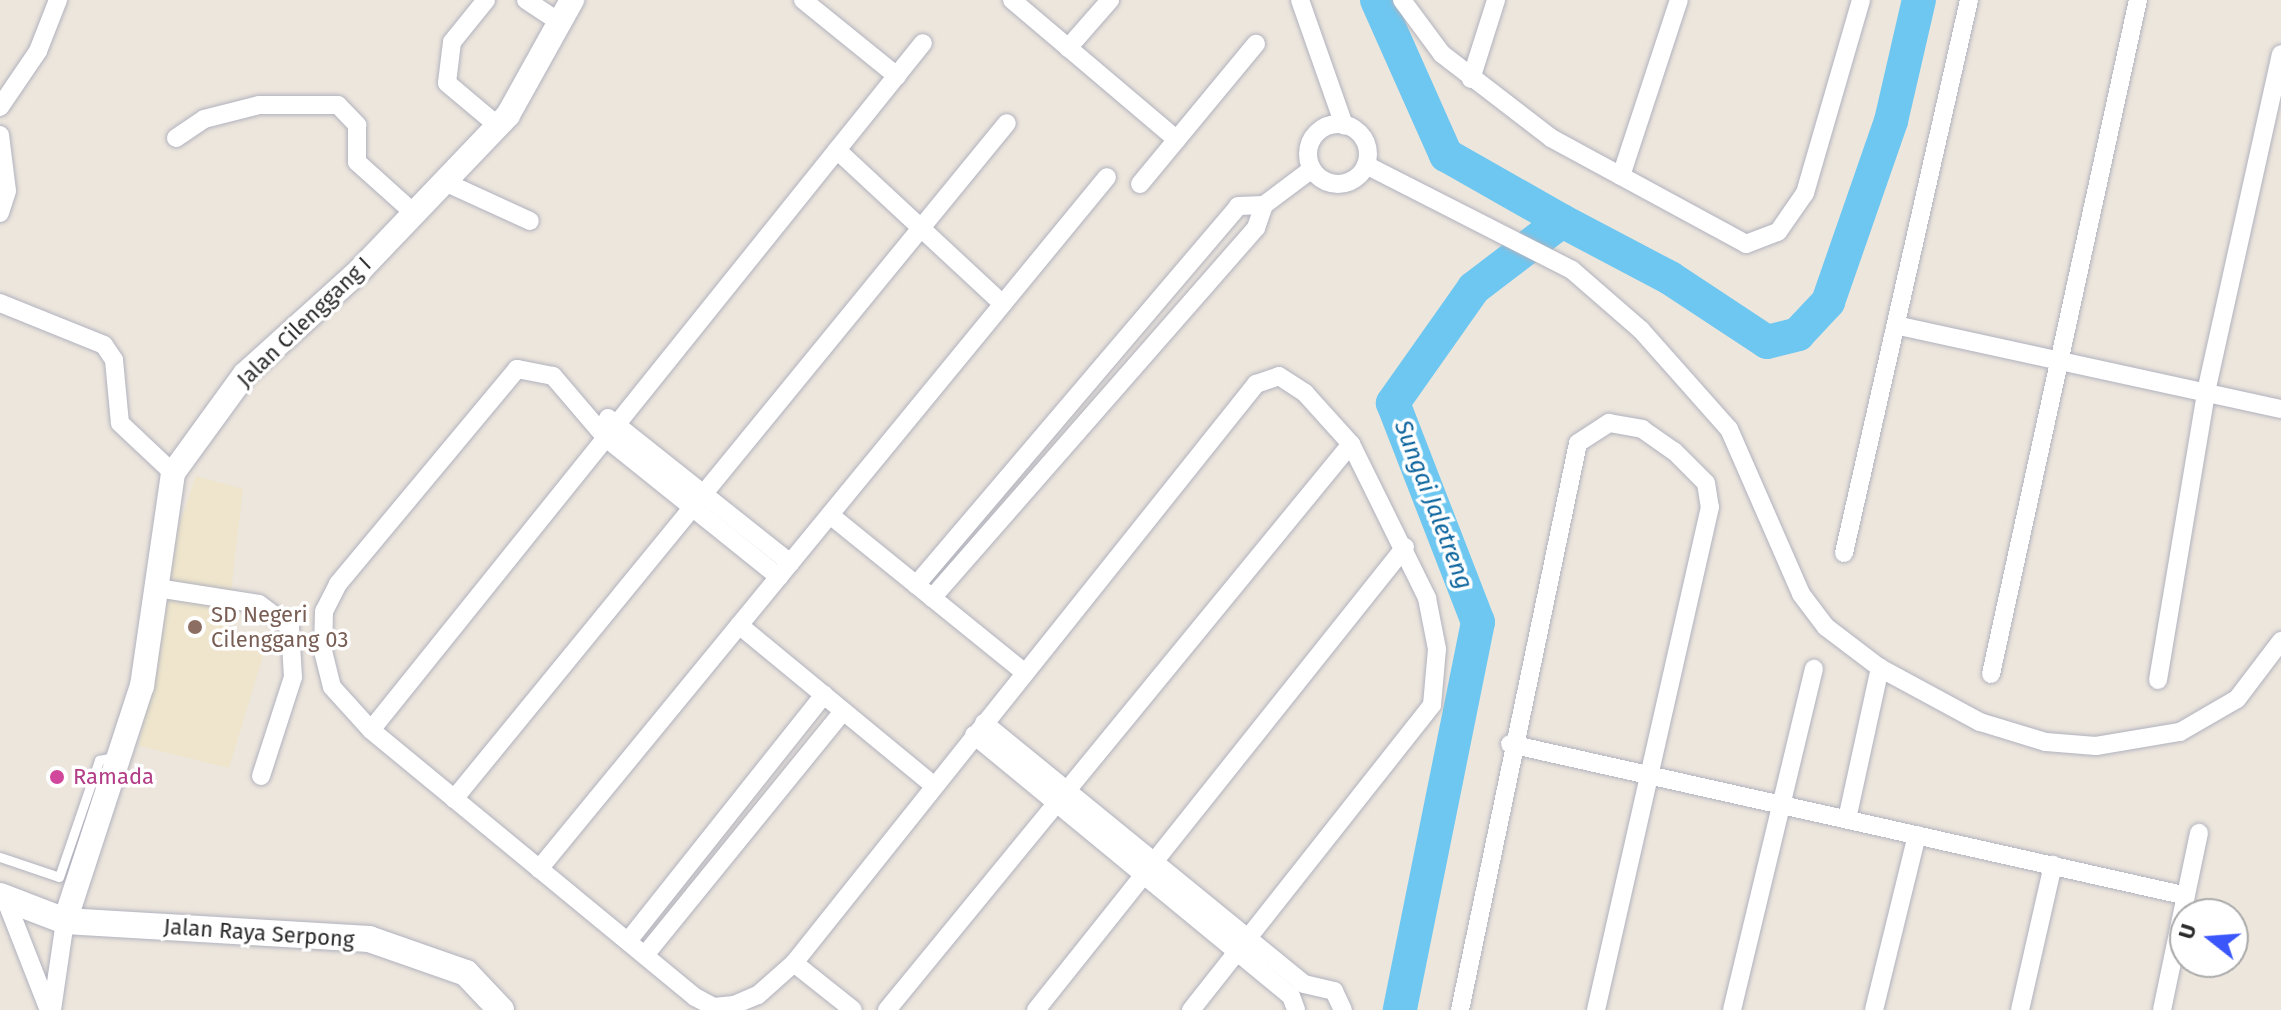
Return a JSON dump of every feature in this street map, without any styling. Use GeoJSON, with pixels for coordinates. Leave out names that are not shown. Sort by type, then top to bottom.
{"type":"FeatureCollection","features":[{"type":"Feature","properties":{"kind":"main road","name":"Jalan Raya Serpong"},"geometry":{"type":"LineString","coordinates":[[2,897],[65,921],[369,939],[466,973],[501,1010]]}},
{"type":"Feature","properties":{"kind":"street"},"geometry":{"type":"LineString","coordinates":[[0,107],[38,51],[58,0]]}},
{"type":"Feature","properties":{"kind":"street"},"geometry":{"type":"LineString","coordinates":[[486,0],[455,34],[447,83],[498,126]]}},
{"type":"Feature","properties":{"kind":"street"},"geometry":{"type":"LineString","coordinates":[[526,0],[562,24]]}},
{"type":"Feature","properties":{"kind":"street","name":"Jalan Cilenggang I"},"geometry":{"type":"LineString","coordinates":[[65,921],[142,686],[173,473],[245,374],[447,183],[498,126],[562,24],[572,0]]}},
{"type":"Feature","properties":{"kind":"street"},"geometry":{"type":"LineString","coordinates":[[803,0],[897,76]]}},
{"type":"Feature","properties":{"kind":"street"},"geometry":{"type":"LineString","coordinates":[[1012,0],[1177,140]]}},
{"type":"Feature","properties":{"kind":"street"},"geometry":{"type":"LineString","coordinates":[[1068,48],[1110,0]]}},
{"type":"Feature","properties":{"kind":"street"},"geometry":{"type":"LineString","coordinates":[[1300,0],[1344,125],[1364,140],[1366,165]]}},
{"type":"Feature","properties":{"kind":"street"},"geometry":{"type":"LineString","coordinates":[[1402,0],[1471,79],[1551,138],[1731,240],[1746,244],[1778,232],[1805,193],[1861,0]]}},
{"type":"Feature","properties":{"kind":"street"},"geometry":{"type":"LineString","coordinates":[[1471,79],[1496,0]]}},
{"type":"Feature","properties":{"kind":"street"},"geometry":{"type":"LineString","coordinates":[[1621,176],[1679,0]]}},
{"type":"Feature","properties":{"kind":"street"},"geometry":{"type":"LineString","coordinates":[[1844,553],[1900,326],[1969,0]]}},
{"type":"Feature","properties":{"kind":"street"},"geometry":{"type":"LineString","coordinates":[[1991,674],[2138,0]]}},
{"type":"Feature","properties":{"kind":"street"},"geometry":{"type":"LineString","coordinates":[[371,730],[923,43]]}},
{"type":"Feature","properties":{"kind":"street"},"geometry":{"type":"LineString","coordinates":[[1140,184],[1256,44]]}},
{"type":"Feature","properties":{"kind":"street"},"geometry":{"type":"LineString","coordinates":[[2158,680],[2206,392],[2281,54]]}},
{"type":"Feature","properties":{"kind":"street"},"geometry":{"type":"LineString","coordinates":[[176,138],[204,119],[259,105],[338,105],[357,125],[357,162],[415,214]]}},
{"type":"Feature","properties":{"kind":"street"},"geometry":{"type":"LineString","coordinates":[[454,799],[924,230],[1007,123]]}},
{"type":"Feature","properties":{"kind":"street"},"geometry":{"type":"LineString","coordinates":[[932,598],[1256,228],[1264,205],[1312,169],[1315,135],[1344,125]]}},
{"type":"Feature","properties":{"kind":"street"},"geometry":{"type":"LineString","coordinates":[[0,135],[7,191],[0,213]]}},
{"type":"Feature","properties":{"kind":"street"},"geometry":{"type":"LineString","coordinates":[[837,150],[1003,304]]}},
{"type":"Feature","properties":{"kind":"street"},"geometry":{"type":"LineString","coordinates":[[1312,169],[1341,184],[1366,165]]}},
{"type":"Feature","properties":{"kind":"street"},"geometry":{"type":"LineString","coordinates":[[1366,165],[1572,270],[1661,350],[1729,429],[1801,594],[1826,627],[1880,668],[1980,722],[2046,742],[2096,746],[2148,741],[2211,720],[2259,676],[2281,641]]}},
{"type":"Feature","properties":{"kind":"street"},"geometry":{"type":"LineString","coordinates":[[539,869],[1107,177]]}},
{"type":"Feature","properties":{"kind":"street"},"geometry":{"type":"LineString","coordinates":[[447,183],[530,221]]}},
{"type":"Feature","properties":{"kind":"street"},"geometry":{"type":"LineString","coordinates":[[916,585],[1238,206],[1264,205]]}},
{"type":"Feature","properties":{"kind":"street"},"geometry":{"type":"LineString","coordinates":[[0,303],[104,345],[114,360],[120,423],[173,473]]}},
{"type":"Feature","properties":{"kind":"street"},"geometry":{"type":"LineString","coordinates":[[1900,326],[2281,409]]}},
{"type":"Feature","properties":{"kind":"street"},"geometry":{"type":"LineString","coordinates":[[700,501],[606,438],[589,411],[553,376],[517,369],[338,584],[324,611],[323,651],[332,687],[371,730],[695,997],[721,1007],[758,995],[794,963],[1263,378],[1289,379],[1351,444],[1405,547],[1434,623],[1432,705],[1246,946],[1191,1010]]}},
{"type":"Feature","properties":{"kind":"street"},"geometry":{"type":"LineString","coordinates":[[589,411],[618,422],[700,501],[785,570]]}},
{"type":"Feature","properties":{"kind":"street"},"geometry":{"type":"LineString","coordinates":[[1460,1010],[1510,744],[1578,443],[1595,427],[1624,424],[1674,451],[1709,495],[1596,1010]]}},
{"type":"Feature","properties":{"kind":"street"},"geometry":{"type":"LineString","coordinates":[[887,1010],[1065,799],[1351,444]]}},
{"type":"Feature","properties":{"kind":"street"},"geometry":{"type":"LineString","coordinates":[[830,515],[1025,673]]}},
{"type":"Feature","properties":{"kind":"street"},"geometry":{"type":"LineString","coordinates":[[1036,1010],[1151,870],[1405,547]]}},
{"type":"Feature","properties":{"kind":"street"},"geometry":{"type":"LineString","coordinates":[[157,588],[259,604],[290,627],[293,677],[261,776]]}},
{"type":"Feature","properties":{"kind":"street"},"geometry":{"type":"LineString","coordinates":[[739,625],[934,786]]}},
{"type":"Feature","properties":{"kind":"street"},"geometry":{"type":"LineString","coordinates":[[1847,819],[1880,668]]}},
{"type":"Feature","properties":{"kind":"street"},"geometry":{"type":"LineString","coordinates":[[1732,1010],[1814,669]]}},
{"type":"Feature","properties":{"kind":"street"},"geometry":{"type":"LineString","coordinates":[[628,941],[824,695]]}},
{"type":"Feature","properties":{"kind":"street"},"geometry":{"type":"LineString","coordinates":[[645,955],[843,711]]}},
{"type":"Feature","properties":{"kind":"street"},"geometry":{"type":"LineString","coordinates":[[979,729],[1246,946],[1304,984],[1334,991],[1343,1010]]}},
{"type":"Feature","properties":{"kind":"street"},"geometry":{"type":"LineString","coordinates":[[1510,744],[2183,895]]}},
{"type":"Feature","properties":{"kind":"street"},"geometry":{"type":"LineString","coordinates":[[2162,1010],[2183,895],[2199,833]]}},
{"type":"Feature","properties":{"kind":"street"},"geometry":{"type":"LineString","coordinates":[[1874,1010],[1917,835]]}},
{"type":"Feature","properties":{"kind":"street"},"geometry":{"type":"LineString","coordinates":[[2020,1010],[2053,865]]}},
{"type":"Feature","properties":{"kind":"street"},"geometry":{"type":"LineString","coordinates":[[2,897],[51,1010]]}},
{"type":"Feature","properties":{"kind":"street"},"geometry":{"type":"LineString","coordinates":[[51,1010],[65,921]]}},
{"type":"Feature","properties":{"kind":"street"},"geometry":{"type":"LineString","coordinates":[[0,943],[16,932]]}},
{"type":"Feature","properties":{"kind":"street"},"geometry":{"type":"LineString","coordinates":[[1246,946],[1291,996],[1296,1010]]}},
{"type":"Feature","properties":{"kind":"street"},"geometry":{"type":"LineString","coordinates":[[794,963],[853,1010]]}},
{"type":"Feature","properties":{"kind":"lane"},"geometry":{"type":"LineString","coordinates":[[0,857],[59,877],[99,760],[120,758]]}},
{"type":"Feature","properties":{"kind":"shaded area","name":"SD Negeri Cilenggang 03"},"geometry":{"type":"Polygon","coordinates":[[[196,476],[243,489],[226,635],[266,647],[229,768],[139,746],[178,528],[196,476]]]}},
{"type":"Feature","properties":{"kind":"waterway","name":"Sungai Jaletreng"},"geometry":{"type":"LineString","coordinates":[[1377,0],[1446,155],[1562,221],[1474,288],[1393,403],[1478,622],[1400,1010]]}},
{"type":"Feature","properties":{"kind":"waterway"},"geometry":{"type":"LineString","coordinates":[[1562,221],[1670,278],[1767,342],[1798,334],[1828,302],[1891,121],[1919,0]]}},
{"type":"Feature","properties":{"kind":"place","name":"SD Negeri Cilenggang 03"},"geometry":{"type":"Point","coordinates":[195,627]}},
{"type":"Feature","properties":{"kind":"place","name":"Ramada"},"geometry":{"type":"Point","coordinates":[57,777]}}]}
